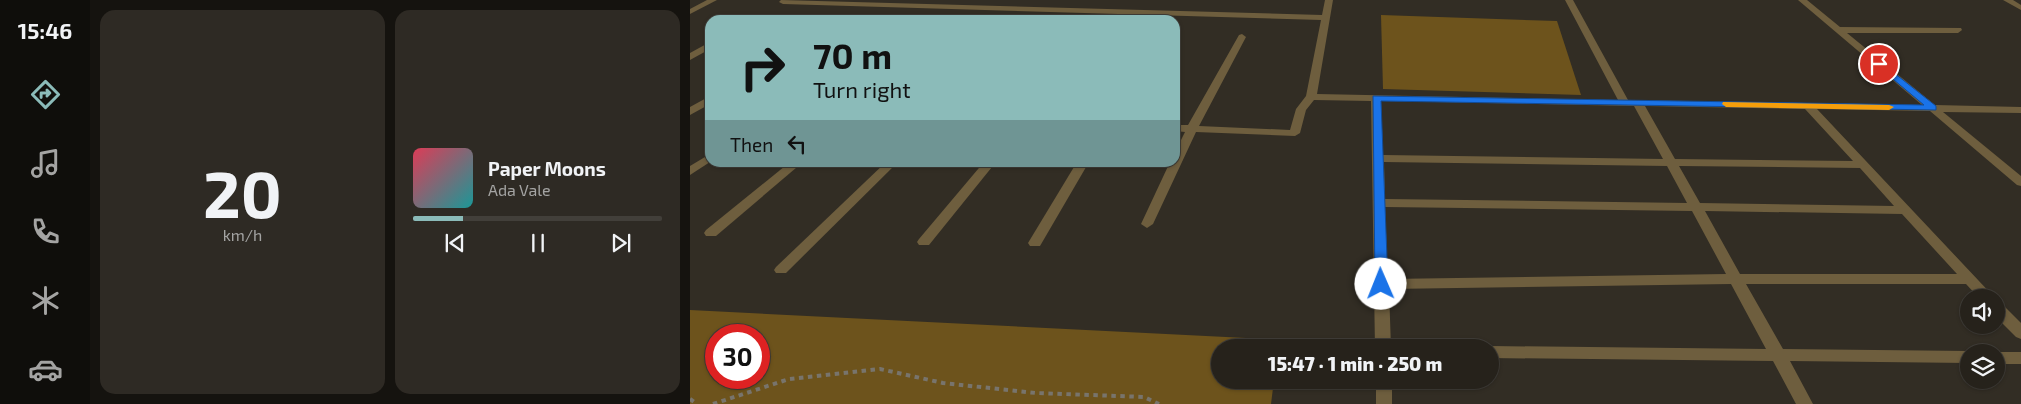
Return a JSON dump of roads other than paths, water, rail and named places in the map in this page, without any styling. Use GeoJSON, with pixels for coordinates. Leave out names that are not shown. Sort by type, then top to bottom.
{"type":"FeatureCollection","features":[{"type":"Feature","properties":{"kind":"street"},"geometry":{"type":"LineString","coordinates":[[690,12],[713,0]]}},
{"type":"Feature","properties":{"kind":"street"},"geometry":{"type":"LineString","coordinates":[[1180,128],[1295,133],[1301,109],[1311,96],[1329,0]]}},
{"type":"Feature","properties":{"kind":"street"},"geometry":{"type":"LineString","coordinates":[[1569,0],[1624,102]]}},
{"type":"Feature","properties":{"kind":"street"},"geometry":{"type":"LineString","coordinates":[[1802,0],[2021,182]]}},
{"type":"Feature","properties":{"kind":"street"},"geometry":{"type":"LineString","coordinates":[[2007,0],[2021,8]]}},
{"type":"Feature","properties":{"kind":"street"},"geometry":{"type":"LineString","coordinates":[[783,2],[1326,18]]}},
{"type":"Feature","properties":{"kind":"street"},"geometry":{"type":"LineString","coordinates":[[1839,30],[1958,30]]}},
{"type":"Feature","properties":{"kind":"street"},"geometry":{"type":"LineString","coordinates":[[1180,154],[1242,37]]}},
{"type":"Feature","properties":{"kind":"street"},"geometry":{"type":"LineString","coordinates":[[690,57],[705,48]]}},
{"type":"Feature","properties":{"kind":"street"},"geometry":{"type":"LineString","coordinates":[[1311,96],[2021,110]]}},
{"type":"Feature","properties":{"kind":"street"},"geometry":{"type":"LineString","coordinates":[[1376,98],[1383,339]]}},
{"type":"Feature","properties":{"kind":"street"},"geometry":{"type":"LineString","coordinates":[[691,110],[705,102]]}},
{"type":"Feature","properties":{"kind":"street"},"geometry":{"type":"LineString","coordinates":[[1638,103],[1805,404]]}},
{"type":"Feature","properties":{"kind":"street"},"geometry":{"type":"LineString","coordinates":[[1808,106],[1980,289]]}},
{"type":"Feature","properties":{"kind":"street"},"geometry":{"type":"LineString","coordinates":[[691,110],[705,110]]}},
{"type":"Feature","properties":{"kind":"street"},"geometry":{"type":"LineString","coordinates":[[1378,158],[1863,165]]}},
{"type":"Feature","properties":{"kind":"street"},"geometry":{"type":"LineString","coordinates":[[690,172],[705,161]]}},
{"type":"Feature","properties":{"kind":"street"},"geometry":{"type":"LineString","coordinates":[[711,233],[792,167]]}},
{"type":"Feature","properties":{"kind":"street"},"geometry":{"type":"LineString","coordinates":[[781,270],[888,167]]}},
{"type":"Feature","properties":{"kind":"street"},"geometry":{"type":"LineString","coordinates":[[924,242],[987,167]]}},
{"type":"Feature","properties":{"kind":"street"},"geometry":{"type":"LineString","coordinates":[[1035,242],[1080,167]]}},
{"type":"Feature","properties":{"kind":"street"},"geometry":{"type":"LineString","coordinates":[[1147,224],[1174,167]]}},
{"type":"Feature","properties":{"kind":"street"},"geometry":{"type":"LineString","coordinates":[[1379,204],[1905,210]]}},
{"type":"Feature","properties":{"kind":"street"},"geometry":{"type":"LineString","coordinates":[[1381,284],[1736,280],[1971,280]]}},
{"type":"Feature","properties":{"kind":"street"},"geometry":{"type":"LineString","coordinates":[[2005,316],[2021,333]]}},
{"type":"Feature","properties":{"kind":"street"},"geometry":{"type":"LineString","coordinates":[[1499,352],[1960,357]]}},
{"type":"Feature","properties":{"kind":"street"},"geometry":{"type":"LineString","coordinates":[[2005,358],[2021,358]]}},
{"type":"Feature","properties":{"kind":"street"},"geometry":{"type":"LineString","coordinates":[[1384,389],[1384,404]]}}]}
